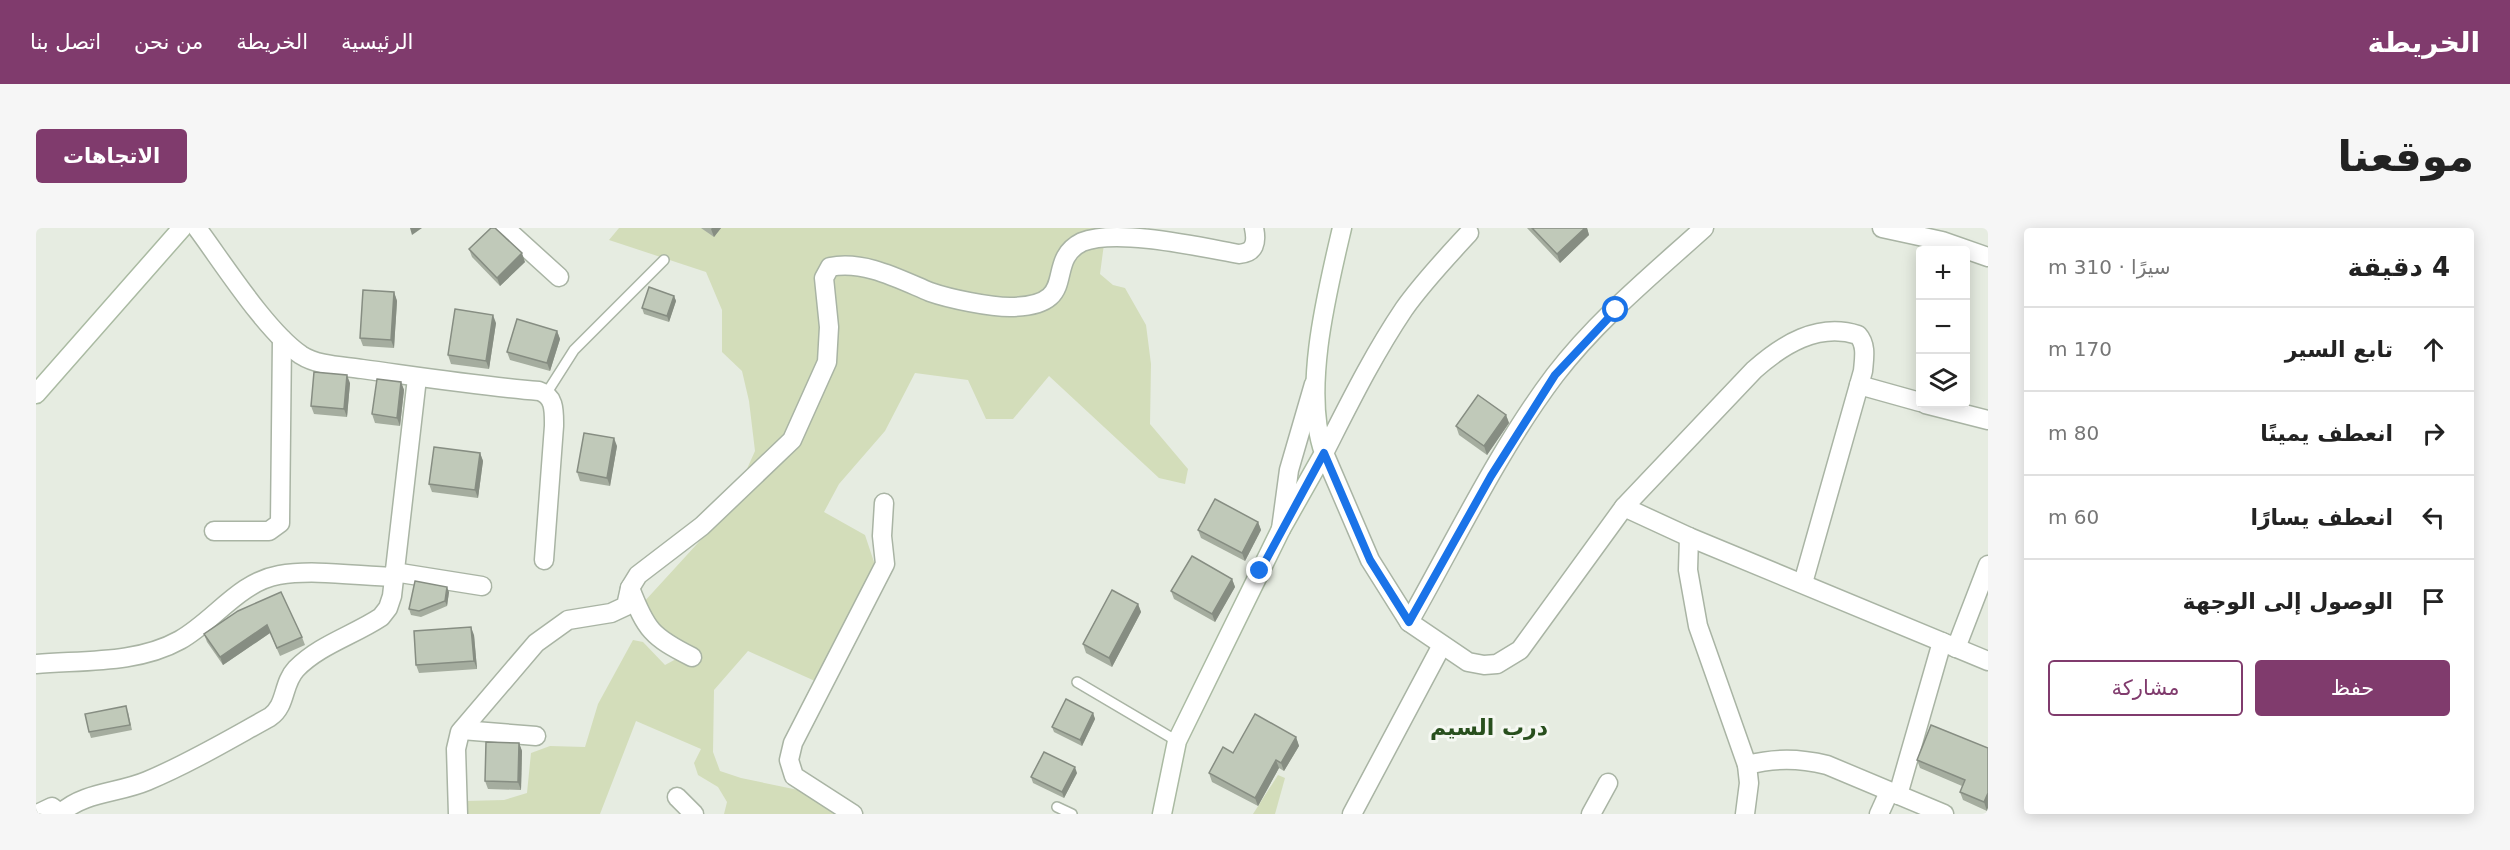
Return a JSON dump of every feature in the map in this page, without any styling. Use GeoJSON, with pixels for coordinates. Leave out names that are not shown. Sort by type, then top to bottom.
{"type":"FeatureCollection","features":[{"type":"Feature","properties":{"kind":"street"},"geometry":{"type":"LineString","coordinates":[[36,394],[182,228]]}},
{"type":"Feature","properties":{"kind":"street"},"geometry":{"type":"LineString","coordinates":[[197,228],[282,339],[303,356],[314,361],[417,378],[539,391],[546,394],[553,405],[554,426],[544,560]]}},
{"type":"Feature","properties":{"kind":"street"},"geometry":{"type":"LineString","coordinates":[[505,228],[559,277]]}},
{"type":"Feature","properties":{"kind":"street"},"geometry":{"type":"LineString","coordinates":[[458,814],[456,749],[462,730],[537,643],[568,620],[580,615],[611,613],[626,606],[630,588],[638,575],[702,526],[792,440],[827,362],[829,327],[824,278],[830,267],[843,264],[860,267],[900,278],[932,293],[1009,307],[1042,303],[1058,290],[1065,257],[1080,242],[1101,235],[1130,235],[1239,254],[1247,253],[1253,248],[1256,238],[1254,228]]}},
{"type":"Feature","properties":{"kind":"street"},"geometry":{"type":"LineString","coordinates":[[1342,228],[1320,341],[1316,376],[1316,417],[1324,453],[1370,560],[1409,622],[1468,662],[1484,665],[1497,664],[1509,659],[1535,633],[1624,507],[1754,370],[1775,352],[1795,340],[1816,333],[1836,332],[1858,335],[1863,340],[1864,350],[1859,385],[1803,584]]}},
{"type":"Feature","properties":{"kind":"street"},"geometry":{"type":"LineString","coordinates":[[1409,622],[1491,476],[1555,375],[1629,296],[1704,228]]}},
{"type":"Feature","properties":{"kind":"street"},"geometry":{"type":"LineString","coordinates":[[1882,228],[1942,241],[1988,258]]}},
{"type":"Feature","properties":{"kind":"street"},"geometry":{"type":"LineString","coordinates":[[1162,814],[1177,741],[1281,529],[1324,453],[1365,373],[1405,309],[1428,278],[1469,233]]}},
{"type":"Feature","properties":{"kind":"street"},"geometry":{"type":"LineString","coordinates":[[213,531],[269,531],[280,523],[282,339]]}},
{"type":"Feature","properties":{"kind":"street"},"geometry":{"type":"LineString","coordinates":[[1281,529],[1289,470],[1316,376]]}},
{"type":"Feature","properties":{"kind":"street"},"geometry":{"type":"LineString","coordinates":[[37,814],[52,807],[61,813],[71,804],[82,799],[144,782],[192,760],[270,717],[281,707],[287,682],[296,669],[309,658],[381,617],[388,608],[394,574],[417,378]]}},
{"type":"Feature","properties":{"kind":"street"},"geometry":{"type":"LineString","coordinates":[[1859,385],[1916,401]]}},
{"type":"Feature","properties":{"kind":"street"},"geometry":{"type":"LineString","coordinates":[[1941,408],[1988,420]]}},
{"type":"Feature","properties":{"kind":"street"},"geometry":{"type":"LineString","coordinates":[[853,814],[794,776],[789,760],[793,742],[885,564],[882,536],[884,503]]}},
{"type":"Feature","properties":{"kind":"street"},"geometry":{"type":"LineString","coordinates":[[1624,507],[1689,537],[1988,661]]}},
{"type":"Feature","properties":{"kind":"street"},"geometry":{"type":"LineString","coordinates":[[1689,537],[1689,570],[1698,626],[1747,765],[1749,783],[1745,814]]}},
{"type":"Feature","properties":{"kind":"street"},"geometry":{"type":"LineString","coordinates":[[1879,814],[1893,793],[1949,645],[1988,565]]}},
{"type":"Feature","properties":{"kind":"street"},"geometry":{"type":"LineString","coordinates":[[36,664],[108,659],[158,651],[204,625],[258,581],[280,574],[394,574],[482,586]]}},
{"type":"Feature","properties":{"kind":"street"},"geometry":{"type":"LineString","coordinates":[[630,588],[642,618],[659,640],[692,657]]}},
{"type":"Feature","properties":{"kind":"street"},"geometry":{"type":"LineString","coordinates":[[1352,814],[1442,645]]}},
{"type":"Feature","properties":{"kind":"street"},"geometry":{"type":"LineString","coordinates":[[462,730],[536,736]]}},
{"type":"Feature","properties":{"kind":"street"},"geometry":{"type":"LineString","coordinates":[[1747,765],[1778,759],[1806,760],[1827,765],[1944,814]]}},
{"type":"Feature","properties":{"kind":"street"},"geometry":{"type":"LineString","coordinates":[[1591,814],[1608,783]]}},
{"type":"Feature","properties":{"kind":"street"},"geometry":{"type":"LineString","coordinates":[[677,797],[694,814]]}},
{"type":"Feature","properties":{"kind":"lane"},"geometry":{"type":"LineString","coordinates":[[546,394],[574,350],[664,260]]}},
{"type":"Feature","properties":{"kind":"lane"},"geometry":{"type":"LineString","coordinates":[[1077,682],[1177,741]]}},
{"type":"Feature","properties":{"kind":"lane"},"geometry":{"type":"LineString","coordinates":[[1057,807],[1072,814]]}},
{"type":"Feature","properties":{"kind":"green space"},"geometry":{"type":"Polygon","coordinates":[[[619,228],[1102,228],[1106,229],[1100,274],[1113,285],[1125,288],[1146,325],[1151,364],[1150,424],[1188,469],[1185,484],[1159,478],[1049,376],[1013,419],[986,419],[968,380],[915,373],[885,431],[839,484],[824,512],[865,535],[877,571],[815,681],[748,651],[714,690],[713,752],[720,771],[741,778],[808,792],[842,814],[724,814],[727,802],[718,787],[698,775],[694,763],[701,749],[636,721],[600,814],[467,814],[466,801],[504,800],[527,793],[531,753],[550,746],[585,747],[598,704],[633,640],[643,642],[665,665],[678,658],[694,665],[699,651],[657,627],[646,612],[643,603],[729,509],[755,451],[749,401],[742,371],[722,352],[722,310],[706,272],[609,240],[619,228]]]}},
{"type":"Feature","properties":{"kind":"green space"},"geometry":{"type":"Polygon","coordinates":[[[1278,775],[1285,778],[1275,814],[1253,814],[1278,775]]]}},
{"type":"Feature","properties":{"kind":"building"},"geometry":{"type":"Polygon","coordinates":[[[491,228],[495,228],[522,253],[497,278],[469,249],[491,228]]]}},
{"type":"Feature","properties":{"kind":"building"},"geometry":{"type":"Polygon","coordinates":[[[1532,228],[1585,228],[1557,254],[1532,228]]]}},
{"type":"Feature","properties":{"kind":"building"},"geometry":{"type":"Polygon","coordinates":[[[649,287],[674,296],[667,316],[642,308],[649,287]]]}},
{"type":"Feature","properties":{"kind":"building"},"geometry":{"type":"Polygon","coordinates":[[[363,290],[394,292],[391,340],[360,338],[363,290]]]}},
{"type":"Feature","properties":{"kind":"building"},"geometry":{"type":"Polygon","coordinates":[[[455,309],[493,315],[486,361],[448,355],[455,309]]]}},
{"type":"Feature","properties":{"kind":"building"},"geometry":{"type":"Polygon","coordinates":[[[517,319],[557,331],[547,363],[507,352],[517,319]]]}},
{"type":"Feature","properties":{"kind":"building"},"geometry":{"type":"Polygon","coordinates":[[[314,372],[347,375],[344,409],[311,406],[314,372]]]}},
{"type":"Feature","properties":{"kind":"building"},"geometry":{"type":"Polygon","coordinates":[[[377,379],[401,382],[397,418],[372,414],[377,379]]]}},
{"type":"Feature","properties":{"kind":"building"},"geometry":{"type":"Polygon","coordinates":[[[1478,395],[1506,415],[1484,446],[1456,426],[1478,395]]]}},
{"type":"Feature","properties":{"kind":"building"},"geometry":{"type":"Polygon","coordinates":[[[584,433],[614,438],[607,478],[577,472],[584,433]]]}},
{"type":"Feature","properties":{"kind":"building"},"geometry":{"type":"Polygon","coordinates":[[[434,447],[480,453],[475,490],[429,484],[434,447]]]}},
{"type":"Feature","properties":{"kind":"building"},"geometry":{"type":"Polygon","coordinates":[[[1215,499],[1258,522],[1242,553],[1198,530],[1215,499]]]}},
{"type":"Feature","properties":{"kind":"building"},"geometry":{"type":"Polygon","coordinates":[[[1192,556],[1232,579],[1212,614],[1171,591],[1192,556]]]}},
{"type":"Feature","properties":{"kind":"building"},"geometry":{"type":"Polygon","coordinates":[[[415,581],[447,587],[445,601],[419,611],[409,609],[415,581]]]}},
{"type":"Feature","properties":{"kind":"building"},"geometry":{"type":"Polygon","coordinates":[[[1112,590],[1138,604],[1109,658],[1083,644],[1112,590]]]}},
{"type":"Feature","properties":{"kind":"building"},"geometry":{"type":"Polygon","coordinates":[[[281,592],[302,637],[277,648],[267,625],[220,657],[204,634],[238,611],[281,592]]]}},
{"type":"Feature","properties":{"kind":"building"},"geometry":{"type":"Polygon","coordinates":[[[471,627],[474,661],[416,665],[414,631],[471,627]]]}},
{"type":"Feature","properties":{"kind":"building"},"geometry":{"type":"Polygon","coordinates":[[[1066,699],[1093,713],[1080,740],[1052,727],[1066,699]]]}},
{"type":"Feature","properties":{"kind":"building"},"geometry":{"type":"Polygon","coordinates":[[[126,706],[130,725],[89,732],[85,714],[126,706]]]}},
{"type":"Feature","properties":{"kind":"building"},"geometry":{"type":"Polygon","coordinates":[[[1255,714],[1296,737],[1281,763],[1276,760],[1255,798],[1209,773],[1223,747],[1233,753],[1255,714]]]}},
{"type":"Feature","properties":{"kind":"building"},"geometry":{"type":"Polygon","coordinates":[[[1931,725],[1988,748],[1988,793],[1984,802],[1960,792],[1965,780],[1917,760],[1931,725]]]}},
{"type":"Feature","properties":{"kind":"building"},"geometry":{"type":"Polygon","coordinates":[[[486,742],[519,743],[518,782],[485,781],[486,742]]]}},
{"type":"Feature","properties":{"kind":"building"},"geometry":{"type":"Polygon","coordinates":[[[1044,752],[1075,767],[1062,792],[1031,777],[1044,752]]]}},
{"type":"Feature","properties":{"kind":"district","name":"درب السيم"},"geometry":{"type":"Point","coordinates":[1489,727]}},
{"type":"Feature","properties":{"kind":"route"},"geometry":{"type":"LineString","coordinates":[[1260,571],[1324,453],[1370,560],[1409,622],[1491,476],[1555,375],[1616,310]]}}]}
